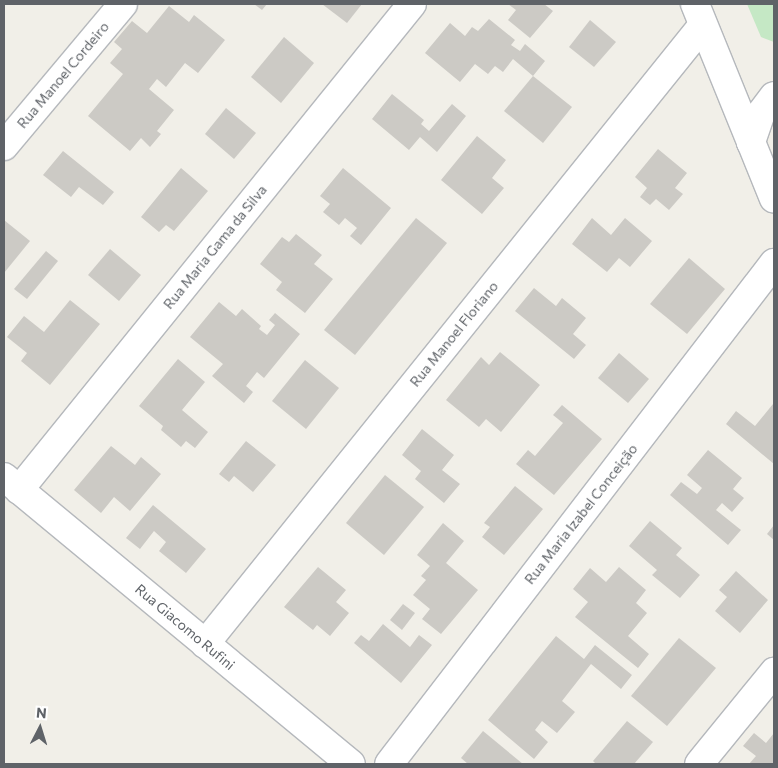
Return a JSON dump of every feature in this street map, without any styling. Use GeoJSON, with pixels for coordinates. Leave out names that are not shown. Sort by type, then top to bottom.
{"type":"FeatureCollection","features":[{"type":"Feature","properties":{"kind":"street","name":"Rua Manoel Cordeiro"},"geometry":{"type":"LineString","coordinates":[[4,146],[123,4]]}},
{"type":"Feature","properties":{"kind":"street","name":"Rua Maria Gama da Silva"},"geometry":{"type":"LineString","coordinates":[[11,483],[412,4]]}},
{"type":"Feature","properties":{"kind":"street"},"geometry":{"type":"LineString","coordinates":[[699,15],[774,199]]}},
{"type":"Feature","properties":{"kind":"street","name":"Rua Manoel Floriano"},"geometry":{"type":"LineString","coordinates":[[206,644],[699,15]]}},
{"type":"Feature","properties":{"kind":"street"},"geometry":{"type":"LineString","coordinates":[[751,142],[761,114],[774,96]]}},
{"type":"Feature","properties":{"kind":"street","name":"Rua Maria Izabel Conceição"},"geometry":{"type":"LineString","coordinates":[[389,764],[774,264]]}},
{"type":"Feature","properties":{"kind":"street","name":"Rua Giacomo Rufini"},"geometry":{"type":"LineString","coordinates":[[11,483],[351,764]]}},
{"type":"Feature","properties":{"kind":"street"},"geometry":{"type":"LineString","coordinates":[[699,764],[774,672]]}},
{"type":"Feature","properties":{"kind":"green space"},"geometry":{"type":"Polygon","coordinates":[[[747,4],[774,4],[774,42],[761,37],[747,4]]]}},
{"type":"Feature","properties":{"kind":"building"},"geometry":{"type":"Polygon","coordinates":[[[254,4],[267,4],[262,10],[254,4]]]}},
{"type":"Feature","properties":{"kind":"building"},"geometry":{"type":"Polygon","coordinates":[[[322,4],[362,4],[347,23],[322,4]]]}},
{"type":"Feature","properties":{"kind":"building"},"geometry":{"type":"Polygon","coordinates":[[[508,4],[544,4],[553,11],[530,38],[508,20],[516,10],[508,4]]]}},
{"type":"Feature","properties":{"kind":"building"},"geometry":{"type":"Polygon","coordinates":[[[169,6],[189,22],[194,15],[225,40],[198,73],[185,63],[166,87],[157,79],[149,89],[174,110],[157,131],[161,134],[150,147],[141,138],[130,151],[88,116],[123,74],[110,63],[122,49],[114,42],[132,21],[147,33],[169,6]]]}},
{"type":"Feature","properties":{"kind":"building"},"geometry":{"type":"Polygon","coordinates":[[[489,19],[515,40],[511,45],[520,51],[525,44],[545,61],[533,76],[513,59],[503,72],[495,66],[488,74],[475,64],[460,82],[425,53],[450,23],[465,36],[472,27],[478,31],[489,19]]]}},
{"type":"Feature","properties":{"kind":"building"},"geometry":{"type":"Polygon","coordinates":[[[590,20],[616,42],[594,67],[569,47],[590,20]]]}},
{"type":"Feature","properties":{"kind":"building"},"geometry":{"type":"Polygon","coordinates":[[[284,37],[314,63],[281,103],[251,77],[284,37]]]}},
{"type":"Feature","properties":{"kind":"building"},"geometry":{"type":"Polygon","coordinates":[[[533,76],[572,107],[543,143],[504,111],[533,76]]]}},
{"type":"Feature","properties":{"kind":"building"},"geometry":{"type":"Polygon","coordinates":[[[392,94],[424,120],[421,124],[429,131],[452,104],[466,116],[437,152],[420,137],[409,150],[372,119],[392,94]]]}},
{"type":"Feature","properties":{"kind":"building"},"geometry":{"type":"Polygon","coordinates":[[[226,108],[256,133],[234,159],[205,134],[226,108]]]}},
{"type":"Feature","properties":{"kind":"building"},"geometry":{"type":"Polygon","coordinates":[[[477,136],[506,160],[492,178],[504,188],[482,214],[441,180],[477,136]]]}},
{"type":"Feature","properties":{"kind":"building"},"geometry":{"type":"Polygon","coordinates":[[[658,149],[687,173],[675,188],[683,194],[669,210],[656,199],[650,205],[640,197],[647,188],[635,177],[658,149]]]}},
{"type":"Feature","properties":{"kind":"building"},"geometry":{"type":"Polygon","coordinates":[[[63,151],[114,192],[103,205],[79,187],[71,197],[43,175],[63,151]]]}},
{"type":"Feature","properties":{"kind":"building"},"geometry":{"type":"Polygon","coordinates":[[[181,168],[208,191],[174,231],[166,225],[159,232],[141,217],[181,168]]]}},
{"type":"Feature","properties":{"kind":"building"},"geometry":{"type":"Polygon","coordinates":[[[343,168],[391,208],[361,245],[350,236],[357,228],[345,218],[339,225],[323,212],[330,204],[320,196],[343,168]]]}},
{"type":"Feature","properties":{"kind":"building"},"geometry":{"type":"Polygon","coordinates":[[[416,218],[447,243],[355,355],[324,330],[416,218]]]}},
{"type":"Feature","properties":{"kind":"building"},"geometry":{"type":"Polygon","coordinates":[[[592,218],[611,235],[625,218],[652,241],[630,267],[619,258],[607,272],[572,244],[592,218]]]}},
{"type":"Feature","properties":{"kind":"building"},"geometry":{"type":"Polygon","coordinates":[[[4,220],[30,241],[4,273],[4,220]]]}},
{"type":"Feature","properties":{"kind":"building"},"geometry":{"type":"Polygon","coordinates":[[[296,234],[322,255],[314,264],[333,279],[305,313],[276,290],[282,282],[260,264],[282,237],[289,242],[296,234]]]}},
{"type":"Feature","properties":{"kind":"building"},"geometry":{"type":"Polygon","coordinates":[[[110,249],[141,275],[119,301],[88,275],[110,249]]]}},
{"type":"Feature","properties":{"kind":"building"},"geometry":{"type":"Polygon","coordinates":[[[46,251],[58,261],[27,299],[14,289],[46,251]]]}},
{"type":"Feature","properties":{"kind":"building"},"geometry":{"type":"Polygon","coordinates":[[[689,258],[725,289],[687,334],[650,304],[689,258]]]}},
{"type":"Feature","properties":{"kind":"building"},"geometry":{"type":"Polygon","coordinates":[[[534,288],[556,306],[562,298],[586,318],[573,334],[586,345],[574,359],[515,311],[534,288]]]}},
{"type":"Feature","properties":{"kind":"building"},"geometry":{"type":"Polygon","coordinates":[[[70,300],[100,324],[50,385],[21,361],[27,353],[7,337],[24,316],[44,332],[70,300]]]}},
{"type":"Feature","properties":{"kind":"building"},"geometry":{"type":"Polygon","coordinates":[[[219,302],[236,316],[242,309],[261,326],[259,329],[267,335],[275,325],[269,320],[275,313],[300,334],[264,378],[257,372],[246,386],[253,392],[244,403],[212,376],[223,364],[190,337],[219,302]]]}},
{"type":"Feature","properties":{"kind":"building"},"geometry":{"type":"Polygon","coordinates":[[[500,352],[540,385],[501,432],[486,419],[479,427],[446,400],[481,357],[489,365],[500,352]]]}},
{"type":"Feature","properties":{"kind":"building"},"geometry":{"type":"Polygon","coordinates":[[[619,353],[649,379],[628,403],[598,378],[619,353]]]}},
{"type":"Feature","properties":{"kind":"building"},"geometry":{"type":"Polygon","coordinates":[[[178,359],[205,382],[182,410],[208,432],[195,448],[186,441],[181,447],[161,430],[163,426],[139,406],[178,359]]]}},
{"type":"Feature","properties":{"kind":"building"},"geometry":{"type":"Polygon","coordinates":[[[305,360],[339,388],[306,429],[272,401],[305,360]]]}},
{"type":"Feature","properties":{"kind":"building"},"geometry":{"type":"Polygon","coordinates":[[[773,404],[774,464],[726,424],[736,411],[755,426],[773,404]]]}},
{"type":"Feature","properties":{"kind":"building"},"geometry":{"type":"Polygon","coordinates":[[[562,405],[602,439],[554,495],[516,464],[528,450],[535,456],[563,423],[553,415],[562,405]]]}},
{"type":"Feature","properties":{"kind":"building"},"geometry":{"type":"Polygon","coordinates":[[[422,429],[454,455],[442,470],[460,484],[444,503],[415,479],[421,471],[402,455],[422,429]]]}},
{"type":"Feature","properties":{"kind":"building"},"geometry":{"type":"Polygon","coordinates":[[[246,441],[276,465],[253,492],[234,476],[229,482],[219,474],[246,441]]]}},
{"type":"Feature","properties":{"kind":"building"},"geometry":{"type":"Polygon","coordinates":[[[111,446],[135,465],[141,457],[161,474],[130,511],[114,497],[101,513],[74,490],[111,446]]]}},
{"type":"Feature","properties":{"kind":"building"},"geometry":{"type":"Polygon","coordinates":[[[708,450],[742,478],[733,489],[744,498],[732,512],[722,503],[716,510],[741,530],[728,545],[670,495],[681,482],[697,494],[702,488],[687,475],[708,450]]]}},
{"type":"Feature","properties":{"kind":"building"},"geometry":{"type":"Polygon","coordinates":[[[385,475],[424,507],[384,555],[346,523],[385,475]]]}},
{"type":"Feature","properties":{"kind":"building"},"geometry":{"type":"Polygon","coordinates":[[[515,486],[543,509],[504,555],[482,537],[490,527],[484,523],[515,486]]]}},
{"type":"Feature","properties":{"kind":"building"},"geometry":{"type":"Polygon","coordinates":[[[153,505],[206,549],[186,573],[159,551],[166,542],[154,531],[140,549],[126,538],[153,505]]]}},
{"type":"Feature","properties":{"kind":"building"},"geometry":{"type":"Polygon","coordinates":[[[650,521],[682,548],[676,555],[700,575],[680,598],[652,575],[657,570],[629,546],[650,521]]]}},
{"type":"Feature","properties":{"kind":"building"},"geometry":{"type":"Polygon","coordinates":[[[443,523],[464,541],[446,563],[478,590],[441,634],[422,619],[430,609],[413,595],[426,580],[421,576],[430,566],[417,555],[443,523]]]}},
{"type":"Feature","properties":{"kind":"building"},"geometry":{"type":"Polygon","coordinates":[[[774,525],[774,540],[767,534],[774,525]]]}},
{"type":"Feature","properties":{"kind":"building"},"geometry":{"type":"Polygon","coordinates":[[[318,567],[346,590],[336,602],[349,613],[330,636],[317,625],[313,630],[284,607],[318,567]]]}},
{"type":"Feature","properties":{"kind":"building"},"geometry":{"type":"Polygon","coordinates":[[[619,567],[646,590],[636,603],[647,613],[628,636],[649,654],[638,668],[575,617],[588,602],[573,589],[590,568],[606,582],[619,567]]]}},
{"type":"Feature","properties":{"kind":"building"},"geometry":{"type":"Polygon","coordinates":[[[736,571],[768,600],[740,633],[715,611],[727,597],[719,590],[736,571]]]}},
{"type":"Feature","properties":{"kind":"building"},"geometry":{"type":"Polygon","coordinates":[[[403,604],[415,613],[402,630],[390,620],[403,604]]]}},
{"type":"Feature","properties":{"kind":"building"},"geometry":{"type":"Polygon","coordinates":[[[383,624],[410,647],[419,635],[432,645],[401,683],[354,643],[361,635],[369,641],[383,624]]]}},
{"type":"Feature","properties":{"kind":"building"},"geometry":{"type":"Polygon","coordinates":[[[556,636],[584,659],[595,645],[632,675],[621,689],[591,664],[562,701],[575,712],[557,733],[542,721],[535,730],[548,742],[534,759],[488,720],[556,636]]]}},
{"type":"Feature","properties":{"kind":"building"},"geometry":{"type":"Polygon","coordinates":[[[679,638],[716,668],[667,726],[631,696],[679,638]]]}},
{"type":"Feature","properties":{"kind":"building"},"geometry":{"type":"Polygon","coordinates":[[[627,721],[653,742],[634,764],[596,764],[593,761],[627,721]]]}},
{"type":"Feature","properties":{"kind":"building"},"geometry":{"type":"Polygon","coordinates":[[[483,731],[523,764],[468,764],[461,758],[483,731]]]}},
{"type":"Feature","properties":{"kind":"building"},"geometry":{"type":"Polygon","coordinates":[[[754,733],[766,743],[774,733],[774,764],[749,764],[756,756],[743,746],[754,733]]]}}]}
